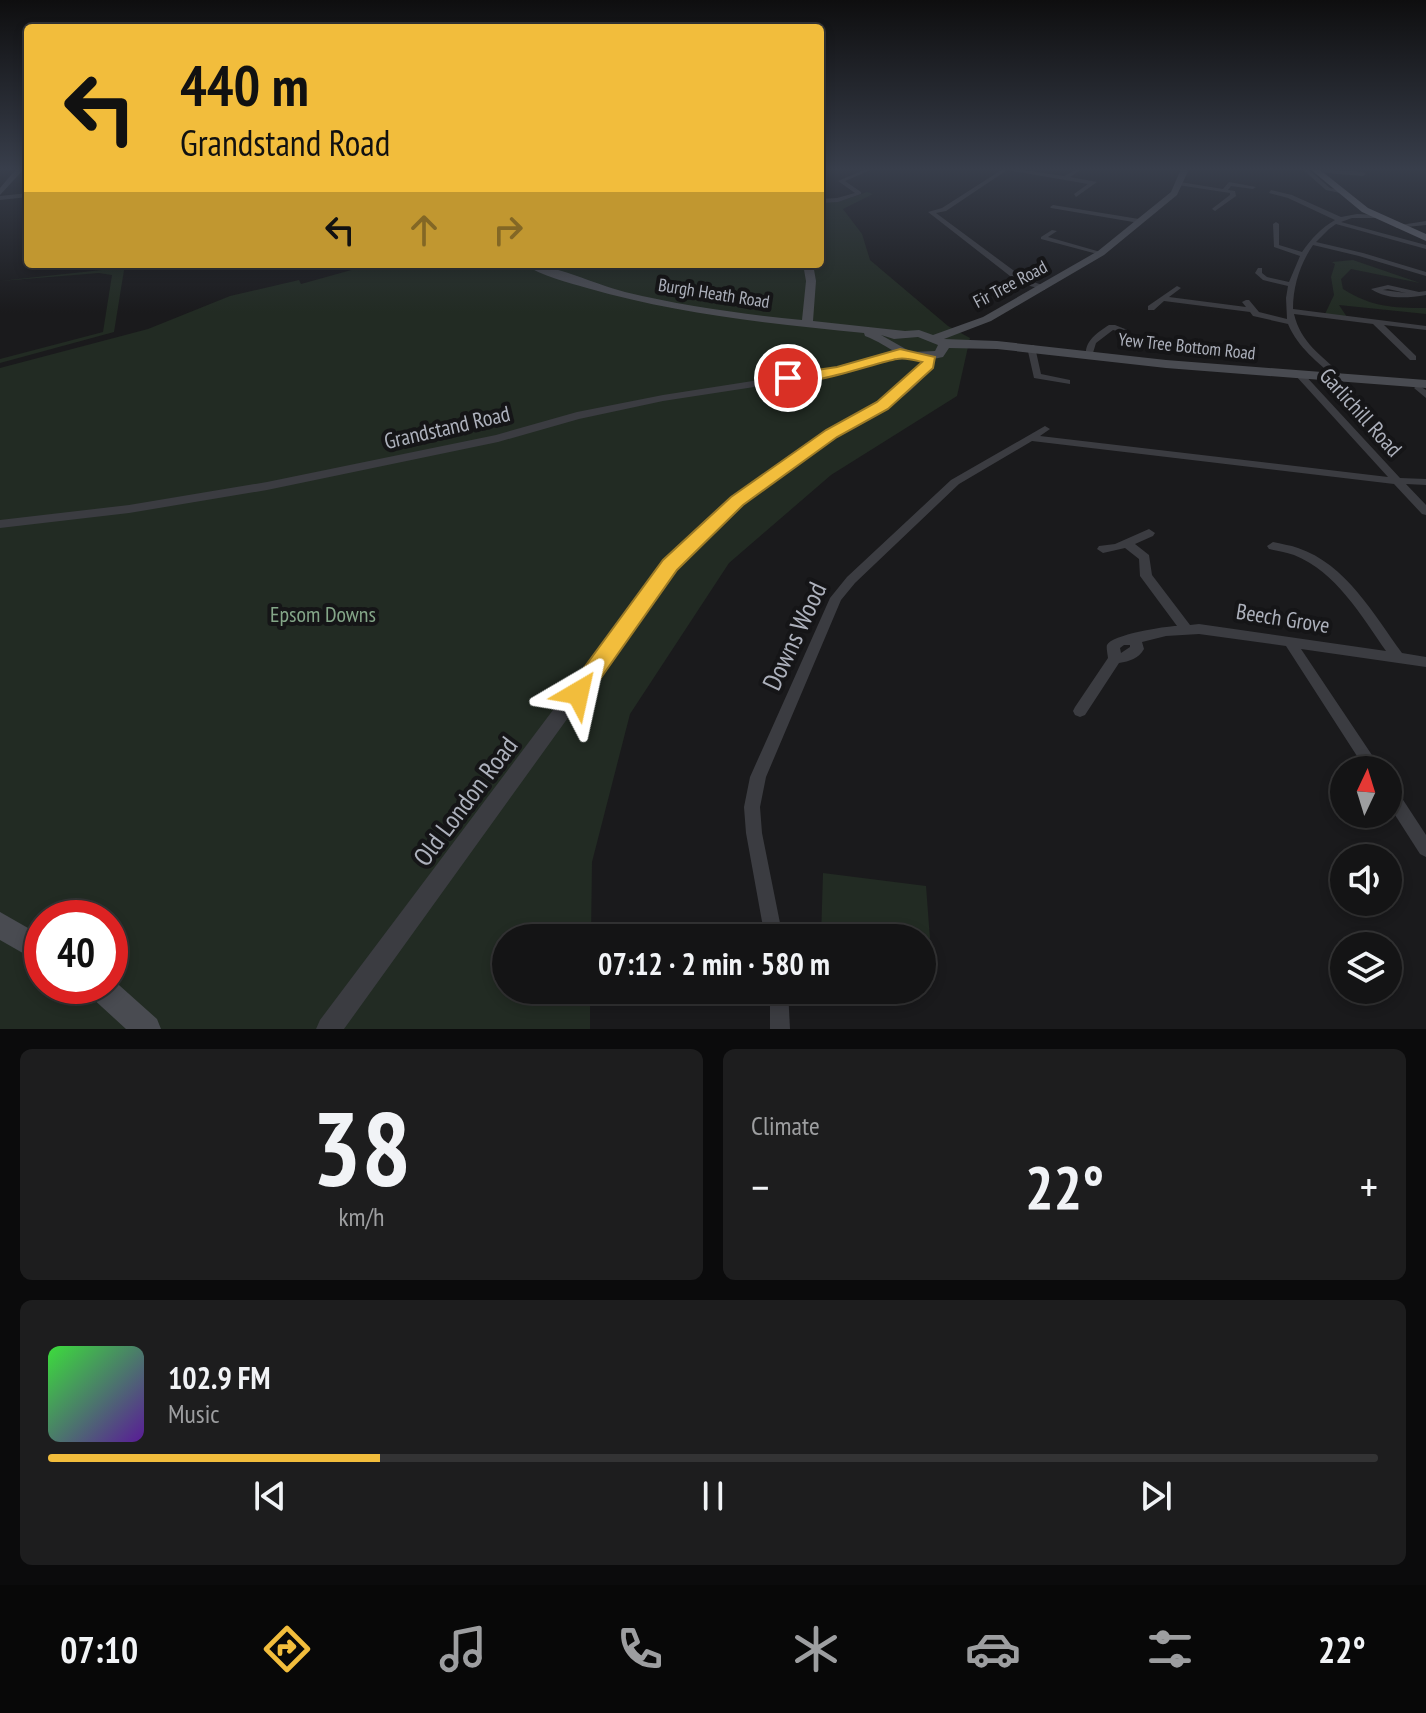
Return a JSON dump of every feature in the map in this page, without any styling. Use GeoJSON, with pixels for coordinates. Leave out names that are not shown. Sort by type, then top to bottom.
{"type":"FeatureCollection","features":[{"type":"Feature","properties":{"kind":"highway"},"geometry":{"type":"LineString","coordinates":[[1378,217],[1426,238]]}},
{"type":"Feature","properties":{"kind":"main road","name":"Fir Tree Road"},"geometry":{"type":"LineString","coordinates":[[919,333],[952,330],[987,319],[1101,253],[1144,217]]}},
{"type":"Feature","properties":{"kind":"main road","name":"Burgh Heath Road"},"geometry":{"type":"LineString","coordinates":[[539,268],[575,282],[665,305],[851,330],[919,333]]}},
{"type":"Feature","properties":{"kind":"main road"},"geometry":{"type":"LineString","coordinates":[[807,325],[811,281],[809,268]]}},
{"type":"Feature","properties":{"kind":"main road","name":"Burgh Heath Road"},"geometry":{"type":"LineString","coordinates":[[851,330],[871,334],[900,353]]}},
{"type":"Feature","properties":{"kind":"main road","name":"Fir Tree Road"},"geometry":{"type":"LineString","coordinates":[[928,357],[939,354],[940,341],[952,330]]}},
{"type":"Feature","properties":{"kind":"main road"},"geometry":{"type":"LineString","coordinates":[[889,344],[893,337],[901,333]]}},
{"type":"Feature","properties":{"kind":"main road","name":"Yew Tree Bottom Road"},"geometry":{"type":"LineString","coordinates":[[919,333],[940,341],[1031,347],[1151,363],[1339,377],[1423,389]]}},
{"type":"Feature","properties":{"kind":"main road"},"geometry":{"type":"LineString","coordinates":[[900,353],[928,357]]}},
{"type":"Feature","properties":{"kind":"main road"},"geometry":{"type":"LineString","coordinates":[[0,925],[24,940]]}},
{"type":"Feature","properties":{"kind":"main road"},"geometry":{"type":"LineString","coordinates":[[120,1004],[147,1029]]}},
{"type":"Feature","properties":{"kind":"street"},"geometry":{"type":"LineString","coordinates":[[947,217],[1022,281],[1042,288]]}},
{"type":"Feature","properties":{"kind":"street"},"geometry":{"type":"LineString","coordinates":[[1121,217],[1139,221]]}},
{"type":"Feature","properties":{"kind":"street"},"geometry":{"type":"LineString","coordinates":[[1330,217],[1426,247]]}},
{"type":"Feature","properties":{"kind":"street"},"geometry":{"type":"LineString","coordinates":[[1339,377],[1307,347],[1292,323],[1292,285],[1311,243],[1337,220],[1366,217]]}},
{"type":"Feature","properties":{"kind":"street"},"geometry":{"type":"LineString","coordinates":[[1397,226],[1426,223]]}},
{"type":"Feature","properties":{"kind":"street"},"geometry":{"type":"LineString","coordinates":[[1276,224],[1276,246],[1304,255]]}},
{"type":"Feature","properties":{"kind":"street"},"geometry":{"type":"LineString","coordinates":[[1054,231],[1043,238],[1101,253]]}},
{"type":"Feature","properties":{"kind":"street"},"geometry":{"type":"LineString","coordinates":[[1311,243],[1426,274]]}},
{"type":"Feature","properties":{"kind":"street"},"geometry":{"type":"LineString","coordinates":[[1260,269],[1258,273],[1265,279],[1292,285]]}},
{"type":"Feature","properties":{"kind":"street"},"geometry":{"type":"LineString","coordinates":[[1388,287],[1423,294],[1394,296],[1375,289],[1388,287]]}},
{"type":"Feature","properties":{"kind":"street"},"geometry":{"type":"LineString","coordinates":[[1151,308],[1177,288]]}},
{"type":"Feature","properties":{"kind":"street"},"geometry":{"type":"LineString","coordinates":[[1164,299],[1248,306],[1264,318],[1292,323]]}},
{"type":"Feature","properties":{"kind":"street"},"geometry":{"type":"LineString","coordinates":[[1290,311],[1426,328]]}},
{"type":"Feature","properties":{"kind":"street"},"geometry":{"type":"LineString","coordinates":[[1376,322],[1413,358]]}},
{"type":"Feature","properties":{"kind":"street"},"geometry":{"type":"LineString","coordinates":[[1089,354],[1091,344],[1110,324],[1126,331]]}},
{"type":"Feature","properties":{"kind":"street"},"geometry":{"type":"LineString","coordinates":[[1031,347],[1037,376],[1067,382]]}},
{"type":"Feature","properties":{"kind":"street","name":"Grandstand Road"},"geometry":{"type":"LineString","coordinates":[[0,524],[129,509],[280,484],[498,438],[577,416],[663,398],[838,371],[900,353]]}},
{"type":"Feature","properties":{"kind":"street","name":"Old London Road"},"geometry":{"type":"LineString","coordinates":[[329,1029],[670,565],[737,501],[832,433],[883,406],[926,368],[928,357]]}},
{"type":"Feature","properties":{"kind":"street","name":"Garlichill Road"},"geometry":{"type":"LineString","coordinates":[[1299,374],[1426,512]]}},
{"type":"Feature","properties":{"kind":"street","name":"Downs Wood"},"geometry":{"type":"LineString","coordinates":[[771,924],[752,807],[758,777],[836,598],[851,580],[955,482],[1045,429]]}},
{"type":"Feature","properties":{"kind":"street"},"geometry":{"type":"LineString","coordinates":[[1031,438],[1426,482]]}},
{"type":"Feature","properties":{"kind":"street"},"geometry":{"type":"LineString","coordinates":[[1103,549],[1149,533]]}},
{"type":"Feature","properties":{"kind":"street"},"geometry":{"type":"LineString","coordinates":[[1127,543],[1145,558],[1146,576],[1186,629]]}},
{"type":"Feature","properties":{"kind":"street"},"geometry":{"type":"LineString","coordinates":[[1273,546],[1296,550],[1326,565],[1398,658]]}},
{"type":"Feature","properties":{"kind":"street","name":"Beech Grove"},"geometry":{"type":"LineString","coordinates":[[1080,711],[1115,659],[1113,646],[1121,641],[1186,629],[1213,629],[1426,662]]}},
{"type":"Feature","properties":{"kind":"street"},"geometry":{"type":"LineString","coordinates":[[1289,641],[1365,756]]}},
{"type":"Feature","properties":{"kind":"street"},"geometry":{"type":"LineString","coordinates":[[1402,812],[1426,849]]}},
{"type":"Feature","properties":{"kind":"street"},"geometry":{"type":"LineString","coordinates":[[779,1004],[780,1029]]}},
{"type":"Feature","properties":{"kind":"green space","name":"Epsom Downs"},"geometry":{"type":"Polygon","coordinates":[[[824,217],[849,217],[862,234],[870,260],[948,326],[970,338],[957,396],[831,475],[729,563],[630,714],[592,862],[591,924],[492,924],[492,1004],[590,1004],[590,1029],[0,1029],[0,368],[148,329],[230,296],[299,280],[301,284],[359,268],[824,268],[824,217]]]}},
{"type":"Feature","properties":{"kind":"green space"},"geometry":{"type":"Polygon","coordinates":[[[1353,260],[1420,283],[1351,269],[1341,279],[1343,289],[1363,300],[1383,305],[1426,308],[1426,314],[1339,305],[1347,317],[1325,314],[1334,295],[1331,277],[1335,264],[1332,262],[1353,260]]]}},
{"type":"Feature","properties":{"kind":"green space"},"geometry":{"type":"Polygon","coordinates":[[[124,268],[114,332],[0,363],[0,359],[103,332],[112,275],[99,273],[0,281],[124,268]]]}},
{"type":"Feature","properties":{"kind":"green space"},"geometry":{"type":"Polygon","coordinates":[[[823,873],[926,886],[929,924],[821,924],[823,873]]]}},
{"type":"Feature","properties":{"kind":"route"},"geometry":{"type":"LineString","coordinates":[[578,693],[670,565],[737,501],[832,433],[883,406],[926,368],[930,360],[928,357],[900,353],[838,371],[788,378]]}}]}
